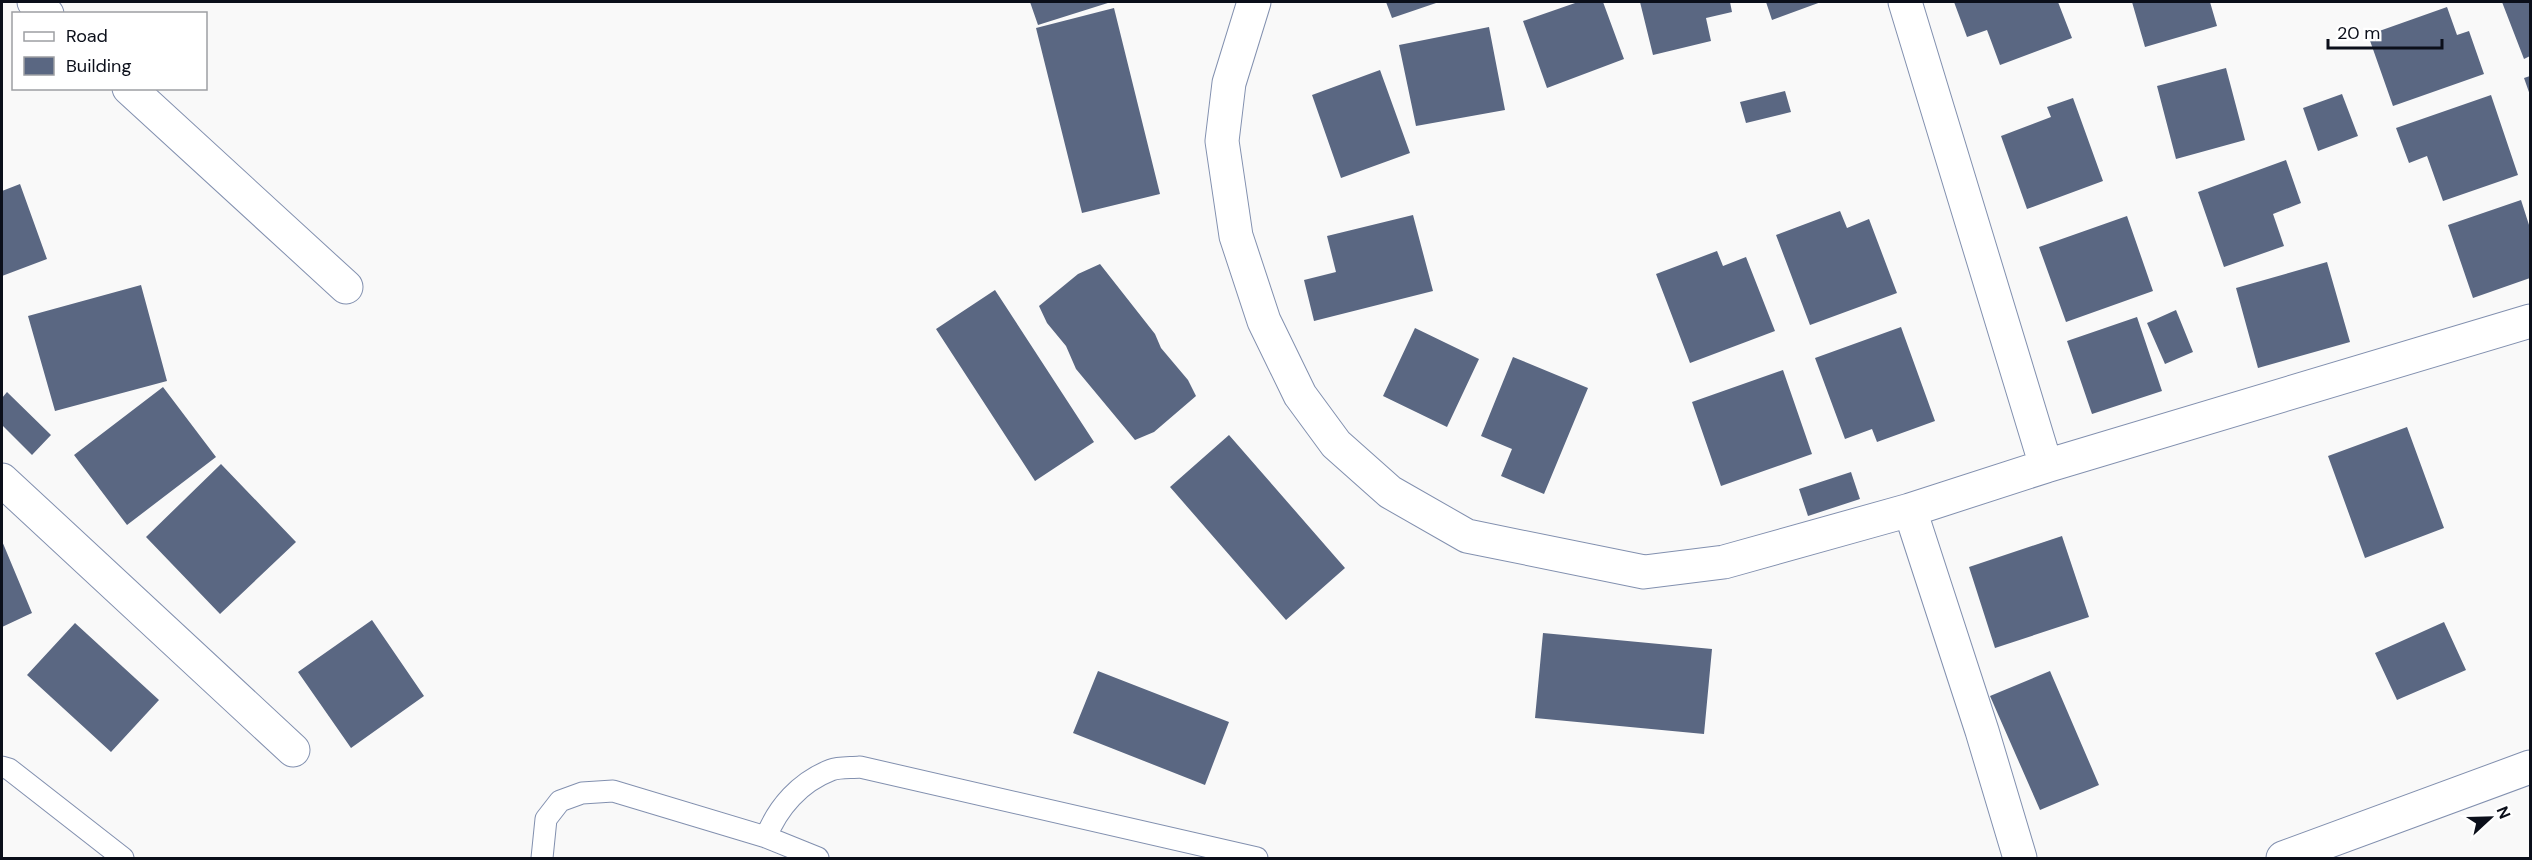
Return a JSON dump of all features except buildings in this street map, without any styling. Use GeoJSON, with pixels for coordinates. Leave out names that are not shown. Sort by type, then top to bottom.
{"type":"FeatureCollection","features":[{"type":"Feature","properties":{"kind":"street"},"geometry":{"type":"LineString","coordinates":[[1254,2],[1229,83],[1222,141],[1236,236],[1264,321],[1300,395],[1336,444],[1390,492],[1467,536],[1644,572],[1724,562],[1910,510],[2046,466],[2530,321]]}},
{"type":"Feature","properties":{"kind":"street"},"geometry":{"type":"LineString","coordinates":[[1905,2],[2046,466]]}},
{"type":"Feature","properties":{"kind":"street"},"geometry":{"type":"LineString","coordinates":[[131,90],[346,288]]}},
{"type":"Feature","properties":{"kind":"street"},"geometry":{"type":"LineString","coordinates":[[2,480],[293,750]]}},
{"type":"Feature","properties":{"kind":"street"},"geometry":{"type":"LineString","coordinates":[[1910,510],[1982,731],[2020,858]]}},
{"type":"Feature","properties":{"kind":"street"},"geometry":{"type":"LineString","coordinates":[[2283,858],[2530,767]]}},
{"type":"Feature","properties":{"kind":"lane"},"geometry":{"type":"LineString","coordinates":[[2,767],[9,769],[123,858]]}},
{"type":"Feature","properties":{"kind":"lane"},"geometry":{"type":"LineString","coordinates":[[766,837],[774,818],[783,805],[808,782],[833,770],[860,767],[1257,858]]}},
{"type":"Feature","properties":{"kind":"lane"},"geometry":{"type":"LineString","coordinates":[[542,858],[546,819],[560,801],[582,793],[613,792],[766,837],[818,858]]}}]}
